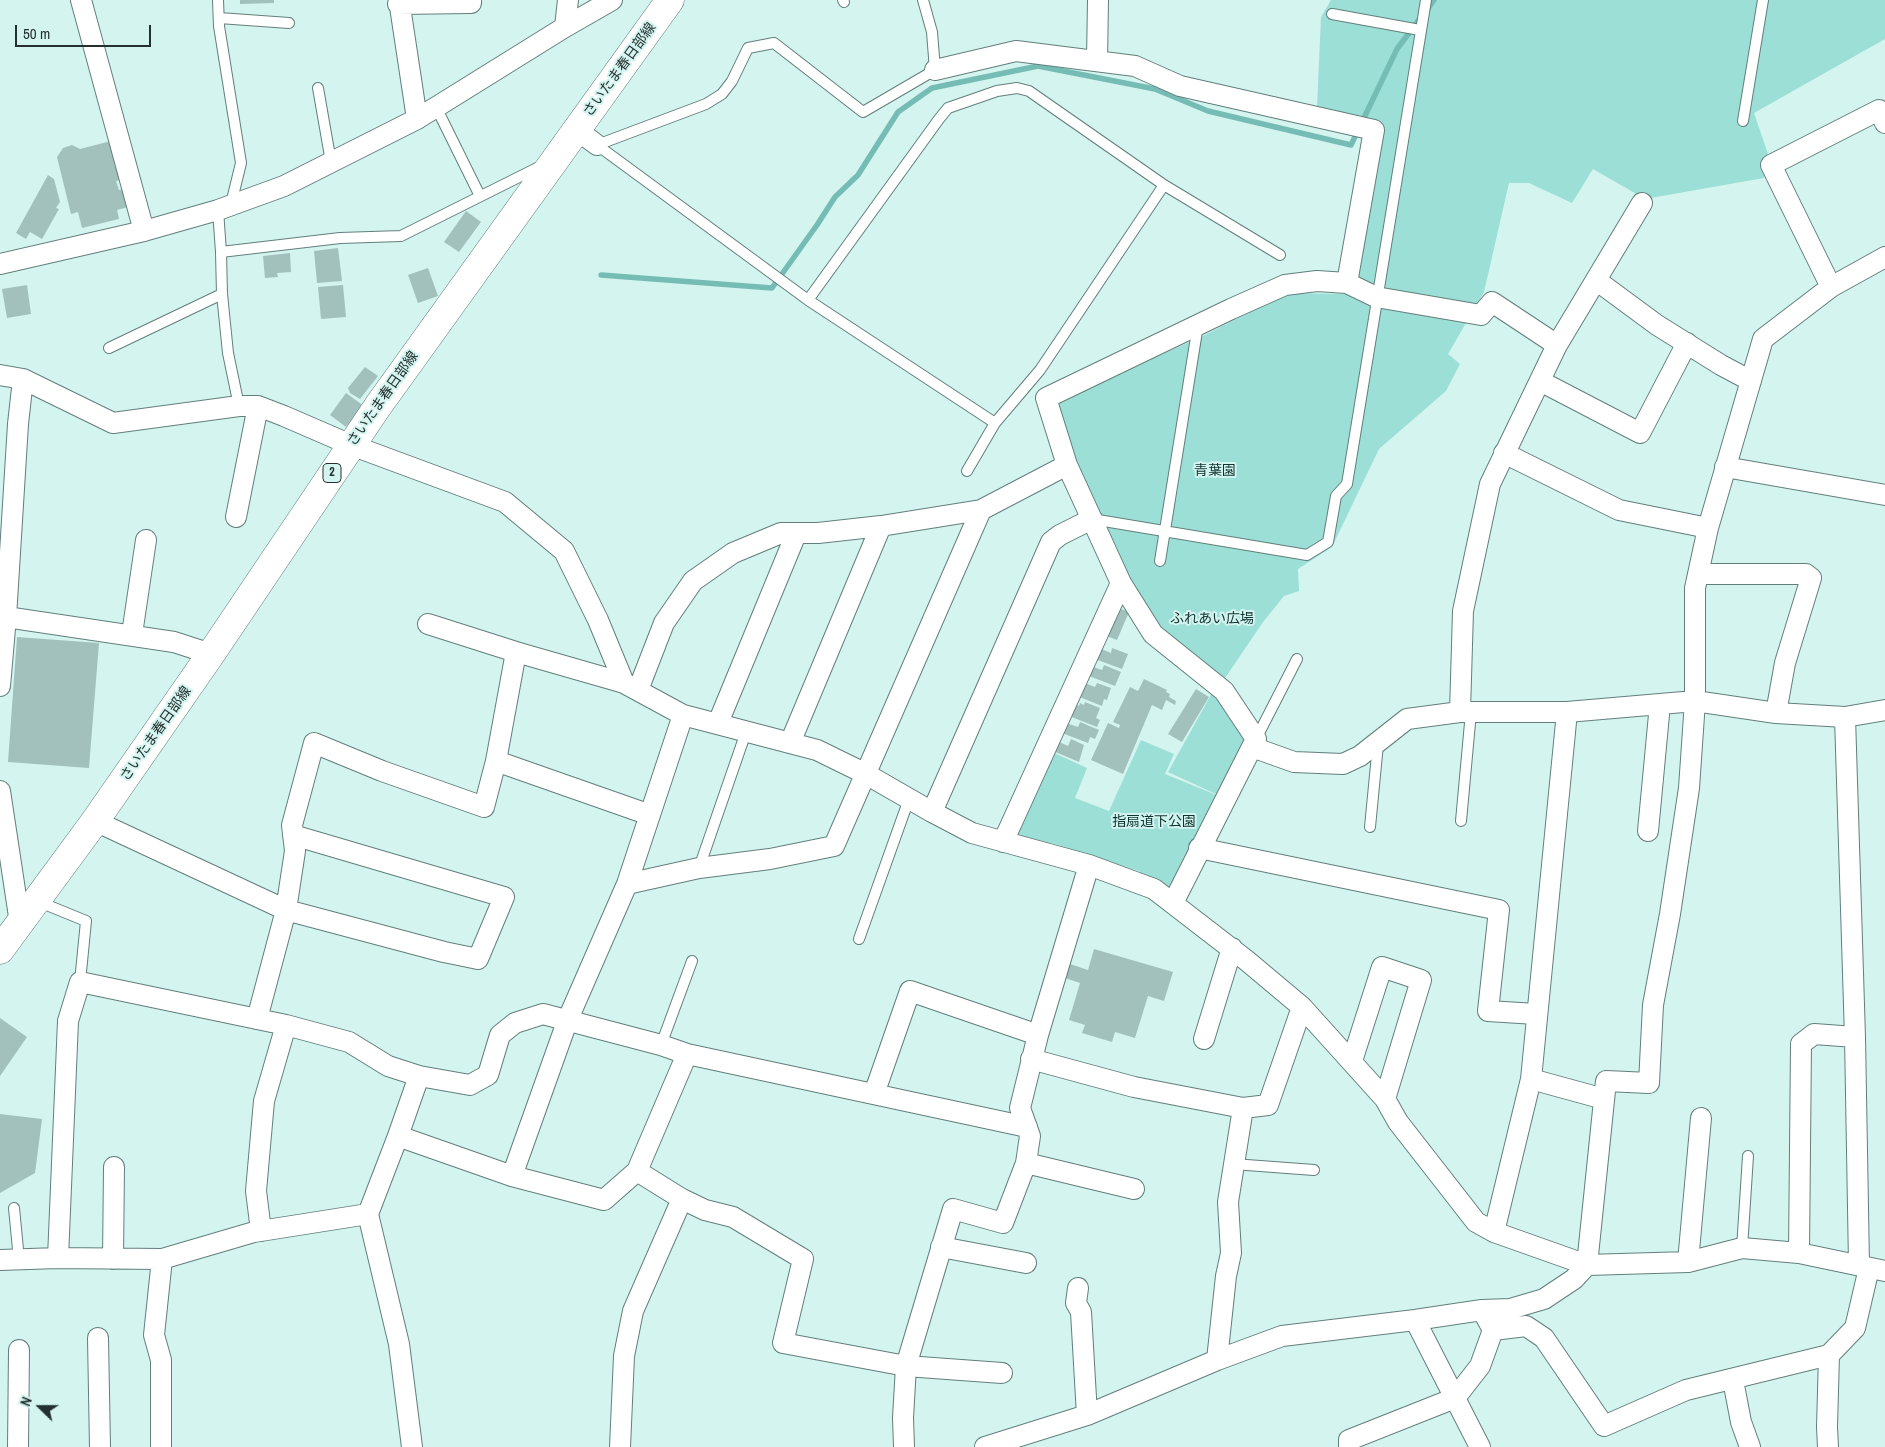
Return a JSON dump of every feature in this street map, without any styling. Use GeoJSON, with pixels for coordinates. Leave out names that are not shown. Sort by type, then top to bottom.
{"type":"FeatureCollection","features":[{"type":"Feature","properties":{"kind":"main road","name":"さいたま春日部線"},"geometry":{"type":"LineString","coordinates":[[0,950],[95,822],[211,654],[350,445],[556,158],[587,138],[670,0]]}},
{"type":"Feature","properties":{"kind":"street"},"geometry":{"type":"LineString","coordinates":[[82,0],[144,231]]}},
{"type":"Feature","properties":{"kind":"street"},"geometry":{"type":"LineString","coordinates":[[417,119],[399,2],[470,3],[471,0]]}},
{"type":"Feature","properties":{"kind":"street"},"geometry":{"type":"LineString","coordinates":[[565,26],[568,0]]}},
{"type":"Feature","properties":{"kind":"street"},"geometry":{"type":"LineString","coordinates":[[0,264],[144,231],[224,207],[284,186],[417,119],[565,26],[612,0]]}},
{"type":"Feature","properties":{"kind":"street"},"geometry":{"type":"LineString","coordinates":[[1097,61],[1098,0]]}},
{"type":"Feature","properties":{"kind":"street"},"geometry":{"type":"LineString","coordinates":[[935,70],[1016,51],[1135,66],[1180,86],[1374,130],[1347,283]]}},
{"type":"Feature","properties":{"kind":"street"},"geometry":{"type":"LineString","coordinates":[[1831,287],[1771,165],[1879,110],[1885,123]]}},
{"type":"Feature","properties":{"kind":"street"},"geometry":{"type":"LineString","coordinates":[[1466,712],[1463,611],[1490,484],[1557,345],[1642,203]]}},
{"type":"Feature","properties":{"kind":"street"},"geometry":{"type":"LineString","coordinates":[[985,1447],[1087,1415],[1217,1360],[1282,1336],[1482,1310],[1510,1309],[1544,1299],[1574,1279],[1587,1265],[1606,1081],[1650,1083],[1653,1005],[1670,914],[1689,788],[1695,701],[1694,588],[1725,467],[1763,339],[1831,287],[1885,257]]}},
{"type":"Feature","properties":{"kind":"street"},"geometry":{"type":"LineString","coordinates":[[1596,280],[1658,325],[1721,366],[1751,382]]}},
{"type":"Feature","properties":{"kind":"street"},"geometry":{"type":"LineString","coordinates":[[1557,345],[1492,302],[1481,315],[1376,298],[1347,283],[1317,281],[1285,285],[1198,324],[1046,398],[1067,465],[1121,583],[1153,634],[1224,691],[1254,743],[1294,762],[1343,764],[1360,756],[1408,719],[1466,712],[1567,712],[1695,701],[1776,714],[1845,716],[1885,710]]}},
{"type":"Feature","properties":{"kind":"street"},"geometry":{"type":"LineString","coordinates":[[1540,381],[1640,432],[1687,343]]}},
{"type":"Feature","properties":{"kind":"street"},"geometry":{"type":"LineString","coordinates":[[0,375],[23,380],[113,422],[248,406],[284,416],[350,445],[506,502],[564,551],[631,686]]}},
{"type":"Feature","properties":{"kind":"street"},"geometry":{"type":"LineString","coordinates":[[0,686],[6,618],[9,428],[23,380]]}},
{"type":"Feature","properties":{"kind":"street"},"geometry":{"type":"LineString","coordinates":[[236,517],[248,406]]}},
{"type":"Feature","properties":{"kind":"street"},"geometry":{"type":"LineString","coordinates":[[1504,452],[1619,510],[1708,528]]}},
{"type":"Feature","properties":{"kind":"street"},"geometry":{"type":"LineString","coordinates":[[631,686],[664,622],[693,580],[733,553],[781,533],[818,534],[981,510],[1067,465]]}},
{"type":"Feature","properties":{"kind":"street"},"geometry":{"type":"LineString","coordinates":[[1725,467],[1885,495]]}},
{"type":"Feature","properties":{"kind":"street"},"geometry":{"type":"LineString","coordinates":[[627,884],[699,868],[770,859],[834,846],[981,510]]}},
{"type":"Feature","properties":{"kind":"street"},"geometry":{"type":"LineString","coordinates":[[932,812],[1052,542],[1060,535],[1092,519]]}},
{"type":"Feature","properties":{"kind":"street"},"geometry":{"type":"LineString","coordinates":[[790,743],[880,526]]}},
{"type":"Feature","properties":{"kind":"street"},"geometry":{"type":"LineString","coordinates":[[718,723],[796,534]]}},
{"type":"Feature","properties":{"kind":"street"},"geometry":{"type":"LineString","coordinates":[[132,634],[146,540]]}},
{"type":"Feature","properties":{"kind":"street"},"geometry":{"type":"LineString","coordinates":[[1698,574],[1806,574],[1811,578],[1785,663],[1776,714]]}},
{"type":"Feature","properties":{"kind":"street"},"geometry":{"type":"LineString","coordinates":[[1004,842],[1121,583]]}},
{"type":"Feature","properties":{"kind":"street"},"geometry":{"type":"LineString","coordinates":[[6,618],[132,634],[174,642],[211,654]]}},
{"type":"Feature","properties":{"kind":"street"},"geometry":{"type":"LineString","coordinates":[[428,624],[631,686],[683,715],[817,750],[866,774],[972,833],[1089,865],[1154,889],[1232,948],[1302,1007],[1385,1099],[1398,1122],[1476,1222],[1494,1232],[1587,1265],[1688,1262],[1742,1248],[1799,1253],[1871,1268]]}},
{"type":"Feature","properties":{"kind":"street"},"geometry":{"type":"LineString","coordinates":[[257,1019],[286,910],[294,852],[292,825],[314,743],[382,771],[484,807],[496,760],[516,652]]}},
{"type":"Feature","properties":{"kind":"street"},"geometry":{"type":"LineString","coordinates":[[1648,831],[1660,704]]}},
{"type":"Feature","properties":{"kind":"street"},"geometry":{"type":"LineString","coordinates":[[1494,1232],[1531,1079],[1567,712]]}},
{"type":"Feature","properties":{"kind":"street"},"geometry":{"type":"LineString","coordinates":[[512,1176],[568,1019],[627,884],[683,715]]}},
{"type":"Feature","properties":{"kind":"street"},"geometry":{"type":"LineString","coordinates":[[1493,1330],[1526,1326],[1544,1338],[1604,1426],[1686,1390],[1829,1355],[1855,1328],[1871,1268],[1855,1037],[1845,716]]}},
{"type":"Feature","properties":{"kind":"street"},"geometry":{"type":"LineString","coordinates":[[1173,903],[1199,848],[1254,743]]}},
{"type":"Feature","properties":{"kind":"street"},"geometry":{"type":"LineString","coordinates":[[496,760],[650,815]]}},
{"type":"Feature","properties":{"kind":"street"},"geometry":{"type":"LineString","coordinates":[[0,790],[20,923]]}},
{"type":"Feature","properties":{"kind":"street"},"geometry":{"type":"LineString","coordinates":[[95,822],[286,910],[444,952],[478,959],[504,897],[293,835]]}},
{"type":"Feature","properties":{"kind":"street"},"geometry":{"type":"LineString","coordinates":[[1199,848],[1500,910],[1488,1011],[1536,1014]]}},
{"type":"Feature","properties":{"kind":"street"},"geometry":{"type":"LineString","coordinates":[[904,1447],[903,1418],[906,1366],[953,1209],[1003,1223],[1026,1162],[1030,1136],[1020,1108],[1031,1059],[1089,865]]}},
{"type":"Feature","properties":{"kind":"street"},"geometry":{"type":"LineString","coordinates":[[1204,1040],[1232,948]]}},
{"type":"Feature","properties":{"kind":"street"},"geometry":{"type":"LineString","coordinates":[[1352,1061],[1382,967],[1421,980],[1385,1099]]}},
{"type":"Feature","properties":{"kind":"street"},"geometry":{"type":"LineString","coordinates":[[58,1258],[68,1021],[80,982],[286,1025],[349,1042],[388,1066],[419,1076],[470,1085],[488,1075],[500,1034],[514,1023],[544,1014],[661,1045],[687,1054],[1027,1127]]}},
{"type":"Feature","properties":{"kind":"street"},"geometry":{"type":"LineString","coordinates":[[874,1094],[910,991],[1038,1035]]}},
{"type":"Feature","properties":{"kind":"street"},"geometry":{"type":"LineString","coordinates":[[1031,1059],[1134,1087],[1243,1108],[1268,1105],[1302,1007]]}},
{"type":"Feature","properties":{"kind":"street"},"geometry":{"type":"LineString","coordinates":[[261,1231],[256,1191],[264,1102],[286,1025]]}},
{"type":"Feature","properties":{"kind":"street"},"geometry":{"type":"LineString","coordinates":[[1799,1253],[1802,1044],[1814,1034],[1855,1037]]}},
{"type":"Feature","properties":{"kind":"street"},"geometry":{"type":"LineString","coordinates":[[398,1136],[512,1176],[604,1200],[637,1171],[687,1054]]}},
{"type":"Feature","properties":{"kind":"street"},"geometry":{"type":"LineString","coordinates":[[412,1447],[399,1344],[368,1214],[419,1076]]}},
{"type":"Feature","properties":{"kind":"street"},"geometry":{"type":"LineString","coordinates":[[1531,1079],[1604,1099]]}},
{"type":"Feature","properties":{"kind":"street"},"geometry":{"type":"LineString","coordinates":[[1217,1360],[1226,1276],[1231,1253],[1228,1202],[1243,1108]]}},
{"type":"Feature","properties":{"kind":"street"},"geometry":{"type":"LineString","coordinates":[[1688,1262],[1701,1118]]}},
{"type":"Feature","properties":{"kind":"street"},"geometry":{"type":"LineString","coordinates":[[1026,1162],[1134,1189]]}},
{"type":"Feature","properties":{"kind":"street"},"geometry":{"type":"LineString","coordinates":[[113,1259],[114,1167]]}},
{"type":"Feature","properties":{"kind":"street"},"geometry":{"type":"LineString","coordinates":[[637,1171],[682,1199],[705,1210],[734,1217],[803,1259],[783,1343],[906,1366],[1002,1373]]}},
{"type":"Feature","properties":{"kind":"street"},"geometry":{"type":"LineString","coordinates":[[620,1447],[624,1356],[633,1311],[682,1199]]}},
{"type":"Feature","properties":{"kind":"street"},"geometry":{"type":"LineString","coordinates":[[9,1260],[58,1258],[162,1259],[261,1231],[368,1214]]}},
{"type":"Feature","properties":{"kind":"street"},"geometry":{"type":"LineString","coordinates":[[941,1247],[1026,1263]]}},
{"type":"Feature","properties":{"kind":"street"},"geometry":{"type":"LineString","coordinates":[[161,1447],[161,1360],[154,1335],[162,1259]]}},
{"type":"Feature","properties":{"kind":"street"},"geometry":{"type":"LineString","coordinates":[[1078,1288],[1076,1303],[1082,1312],[1087,1415]]}},
{"type":"Feature","properties":{"kind":"street"},"geometry":{"type":"LineString","coordinates":[[1349,1447],[1349,1440],[1455,1398],[1480,1366],[1493,1330],[1482,1310]]}},
{"type":"Feature","properties":{"kind":"street"},"geometry":{"type":"LineString","coordinates":[[1415,1320],[1480,1447]]}},
{"type":"Feature","properties":{"kind":"street"},"geometry":{"type":"LineString","coordinates":[[98,1338],[100,1447]]}},
{"type":"Feature","properties":{"kind":"street"},"geometry":{"type":"LineString","coordinates":[[18,1350],[18,1447]]}},
{"type":"Feature","properties":{"kind":"street"},"geometry":{"type":"LineString","coordinates":[[1828,1447],[1829,1355]]}},
{"type":"Feature","properties":{"kind":"street"},"geometry":{"type":"LineString","coordinates":[[1733,1380],[1741,1422],[1750,1447]]}},
{"type":"Feature","properties":{"kind":"lane"},"geometry":{"type":"LineString","coordinates":[[218,0],[219,18],[241,163],[224,207],[221,252],[222,294],[228,353],[248,406]]}},
{"type":"Feature","properties":{"kind":"lane"},"geometry":{"type":"LineString","coordinates":[[587,138],[706,104],[722,94],[732,81],[748,48],[774,43],[863,112],[935,70],[932,32],[923,0]]}},
{"type":"Feature","properties":{"kind":"lane"},"geometry":{"type":"LineString","coordinates":[[1092,519],[1307,554],[1328,542],[1336,496],[1346,484],[1426,0]]}},
{"type":"Feature","properties":{"kind":"lane"},"geometry":{"type":"LineString","coordinates":[[1743,121],[1763,0]]}},
{"type":"Feature","properties":{"kind":"lane"},"geometry":{"type":"LineString","coordinates":[[1332,14],[1420,30]]}},
{"type":"Feature","properties":{"kind":"lane"},"geometry":{"type":"LineString","coordinates":[[219,18],[288,23]]}},
{"type":"Feature","properties":{"kind":"lane"},"geometry":{"type":"LineString","coordinates":[[318,88],[331,162]]}},
{"type":"Feature","properties":{"kind":"lane"},"geometry":{"type":"LineString","coordinates":[[808,300],[948,108],[997,91],[1017,88],[1029,91],[1164,185],[1280,255]]}},
{"type":"Feature","properties":{"kind":"lane"},"geometry":{"type":"LineString","coordinates":[[436,107],[480,196]]}},
{"type":"Feature","properties":{"kind":"lane"},"geometry":{"type":"LineString","coordinates":[[587,138],[808,300],[995,423]]}},
{"type":"Feature","properties":{"kind":"lane"},"geometry":{"type":"LineString","coordinates":[[221,252],[340,238],[401,236],[556,158]]}},
{"type":"Feature","properties":{"kind":"lane"},"geometry":{"type":"LineString","coordinates":[[967,471],[995,423],[1040,370],[1164,185]]}},
{"type":"Feature","properties":{"kind":"lane"},"geometry":{"type":"LineString","coordinates":[[109,348],[222,294]]}},
{"type":"Feature","properties":{"kind":"lane"},"geometry":{"type":"LineString","coordinates":[[1160,561],[1198,324]]}},
{"type":"Feature","properties":{"kind":"lane"},"geometry":{"type":"LineString","coordinates":[[1254,743],[1296,659]]}},
{"type":"Feature","properties":{"kind":"lane"},"geometry":{"type":"LineString","coordinates":[[1461,821],[1466,712]]}},
{"type":"Feature","properties":{"kind":"lane"},"geometry":{"type":"LineString","coordinates":[[699,868],[746,732]]}},
{"type":"Feature","properties":{"kind":"lane"},"geometry":{"type":"LineString","coordinates":[[1370,827],[1378,743]]}},
{"type":"Feature","properties":{"kind":"lane"},"geometry":{"type":"LineString","coordinates":[[859,939],[910,799]]}},
{"type":"Feature","properties":{"kind":"lane"},"geometry":{"type":"LineString","coordinates":[[37,900],[86,921],[80,982]]}},
{"type":"Feature","properties":{"kind":"lane"},"geometry":{"type":"LineString","coordinates":[[661,1045],[692,961]]}},
{"type":"Feature","properties":{"kind":"lane"},"geometry":{"type":"LineString","coordinates":[[1742,1248],[1748,1156]]}},
{"type":"Feature","properties":{"kind":"lane"},"geometry":{"type":"LineString","coordinates":[[1234,1164],[1314,1170]]}},
{"type":"Feature","properties":{"kind":"lane"},"geometry":{"type":"LineString","coordinates":[[9,1260],[14,1208]]}},
{"type":"Feature","properties":{"kind":"green space","name":"青葉園"},"geometry":{"type":"Polygon","coordinates":[[[1331,0],[1885,0],[1885,39],[1754,113],[1768,154],[1764,178],[1645,199],[1593,169],[1572,203],[1529,183],[1509,183],[1484,292],[1448,354],[1460,364],[1446,391],[1379,449],[1332,547],[1298,569],[1299,591],[1284,596],[1263,622],[1219,687],[1159,630],[1102,535],[1054,401],[1199,338],[1259,307],[1292,293],[1346,294],[1353,278],[1381,121],[1317,107],[1321,17],[1331,0]]]}},
{"type":"Feature","properties":{"kind":"green space"},"geometry":{"type":"Polygon","coordinates":[[[1212,693],[1246,739],[1218,795],[1168,772],[1212,693]]]}},
{"type":"Feature","properties":{"kind":"green space","name":"指扇道下公園"},"geometry":{"type":"Polygon","coordinates":[[[1141,740],[1174,754],[1165,774],[1219,796],[1168,896],[1139,871],[1052,843],[1042,844],[1021,838],[1016,831],[1052,752],[1087,768],[1075,798],[1109,811],[1141,740]]]}},
{"type":"Feature","properties":{"kind":"building"},"geometry":{"type":"Polygon","coordinates":[[[240,0],[274,0],[274,3],[240,4],[240,0]]]}},
{"type":"Feature","properties":{"kind":"building"},"geometry":{"type":"Polygon","coordinates":[[[111,141],[121,180],[116,181],[119,190],[123,189],[128,207],[117,210],[119,219],[82,228],[78,212],[71,214],[57,157],[63,148],[72,145],[80,149],[111,141]]]}},
{"type":"Feature","properties":{"kind":"building"},"geometry":{"type":"Polygon","coordinates":[[[48,175],[54,179],[60,202],[56,208],[59,209],[42,239],[30,232],[26,239],[16,233],[48,175]]]}},
{"type":"Feature","properties":{"kind":"building"},"geometry":{"type":"Polygon","coordinates":[[[466,211],[481,222],[459,252],[444,242],[466,211]]]}},
{"type":"Feature","properties":{"kind":"building"},"geometry":{"type":"Polygon","coordinates":[[[338,248],[342,281],[317,283],[314,251],[338,248]]]}},
{"type":"Feature","properties":{"kind":"building"},"geometry":{"type":"Polygon","coordinates":[[[290,253],[291,272],[277,273],[278,277],[265,278],[263,256],[290,253]]]}},
{"type":"Feature","properties":{"kind":"building"},"geometry":{"type":"Polygon","coordinates":[[[428,268],[438,296],[418,303],[408,275],[428,268]]]}},
{"type":"Feature","properties":{"kind":"building"},"geometry":{"type":"Polygon","coordinates":[[[27,285],[31,314],[7,318],[2,289],[27,285]]]}},
{"type":"Feature","properties":{"kind":"building"},"geometry":{"type":"Polygon","coordinates":[[[343,285],[346,317],[321,319],[318,287],[343,285]]]}},
{"type":"Feature","properties":{"kind":"building"},"geometry":{"type":"Polygon","coordinates":[[[365,367],[378,376],[360,399],[350,393],[348,388],[365,367]]]}},
{"type":"Feature","properties":{"kind":"building"},"geometry":{"type":"Polygon","coordinates":[[[346,393],[364,406],[350,426],[348,424],[346,427],[330,415],[346,393]]]}},
{"type":"Feature","properties":{"kind":"building"},"geometry":{"type":"Polygon","coordinates":[[[1116,607],[1129,612],[1117,640],[1104,635],[1116,607]]]}},
{"type":"Feature","properties":{"kind":"building"},"geometry":{"type":"Polygon","coordinates":[[[17,637],[99,643],[89,768],[8,762],[17,637]]]}},
{"type":"Feature","properties":{"kind":"building"},"geometry":{"type":"Polygon","coordinates":[[[1099,648],[1111,653],[1112,648],[1128,654],[1122,669],[1095,659],[1099,648]]]}},
{"type":"Feature","properties":{"kind":"building"},"geometry":{"type":"Polygon","coordinates":[[[1104,665],[1121,672],[1115,686],[1089,676],[1093,667],[1102,670],[1104,665]]]}},
{"type":"Feature","properties":{"kind":"building"},"geometry":{"type":"Polygon","coordinates":[[[1144,679],[1167,690],[1166,692],[1170,694],[1169,697],[1176,701],[1175,705],[1166,700],[1162,710],[1152,705],[1123,774],[1091,760],[1108,723],[1119,728],[1120,725],[1113,722],[1130,687],[1138,691],[1144,679]]]}},
{"type":"Feature","properties":{"kind":"building"},"geometry":{"type":"Polygon","coordinates":[[[1082,682],[1095,687],[1097,683],[1111,688],[1107,700],[1104,699],[1102,706],[1077,696],[1082,682]]]}},
{"type":"Feature","properties":{"kind":"building"},"geometry":{"type":"Polygon","coordinates":[[[1196,689],[1209,697],[1182,742],[1168,734],[1196,689]]]}},
{"type":"Feature","properties":{"kind":"building"},"geometry":{"type":"Polygon","coordinates":[[[1085,702],[1100,708],[1096,718],[1100,720],[1097,727],[1069,716],[1074,704],[1079,706],[1080,703],[1084,705],[1085,702]]]}},
{"type":"Feature","properties":{"kind":"building"},"geometry":{"type":"Polygon","coordinates":[[[1080,722],[1099,730],[1095,739],[1090,737],[1088,743],[1062,733],[1066,723],[1078,727],[1080,722]]]}},
{"type":"Feature","properties":{"kind":"building"},"geometry":{"type":"Polygon","coordinates":[[[1071,739],[1084,745],[1079,762],[1053,751],[1057,741],[1068,746],[1071,739]]]}},
{"type":"Feature","properties":{"kind":"building"},"geometry":{"type":"Polygon","coordinates":[[[1094,949],[1173,972],[1164,1001],[1148,996],[1135,1038],[1115,1032],[1112,1042],[1082,1033],[1085,1025],[1069,1020],[1080,983],[1065,978],[1070,964],[1088,970],[1094,949]]]}},
{"type":"Feature","properties":{"kind":"building"},"geometry":{"type":"Polygon","coordinates":[[[0,1018],[27,1037],[0,1076],[0,1018]]]}},
{"type":"Feature","properties":{"kind":"building"},"geometry":{"type":"Polygon","coordinates":[[[0,1114],[42,1119],[35,1173],[0,1193],[0,1114]]]}},
{"type":"Feature","properties":{"kind":"waterway"},"geometry":{"type":"LineString","coordinates":[[1427,10],[1434,0]]}},
{"type":"Feature","properties":{"kind":"waterway"},"geometry":{"type":"LineString","coordinates":[[601,275],[772,288],[835,197],[858,175],[898,112],[932,88],[1038,66],[1155,89],[1208,111],[1351,145],[1397,49],[1421,17]]}},
{"type":"Feature","properties":{"kind":"park label","name":"ふれあい広場"},"geometry":{"type":"Point","coordinates":[1212,619]}}]}
